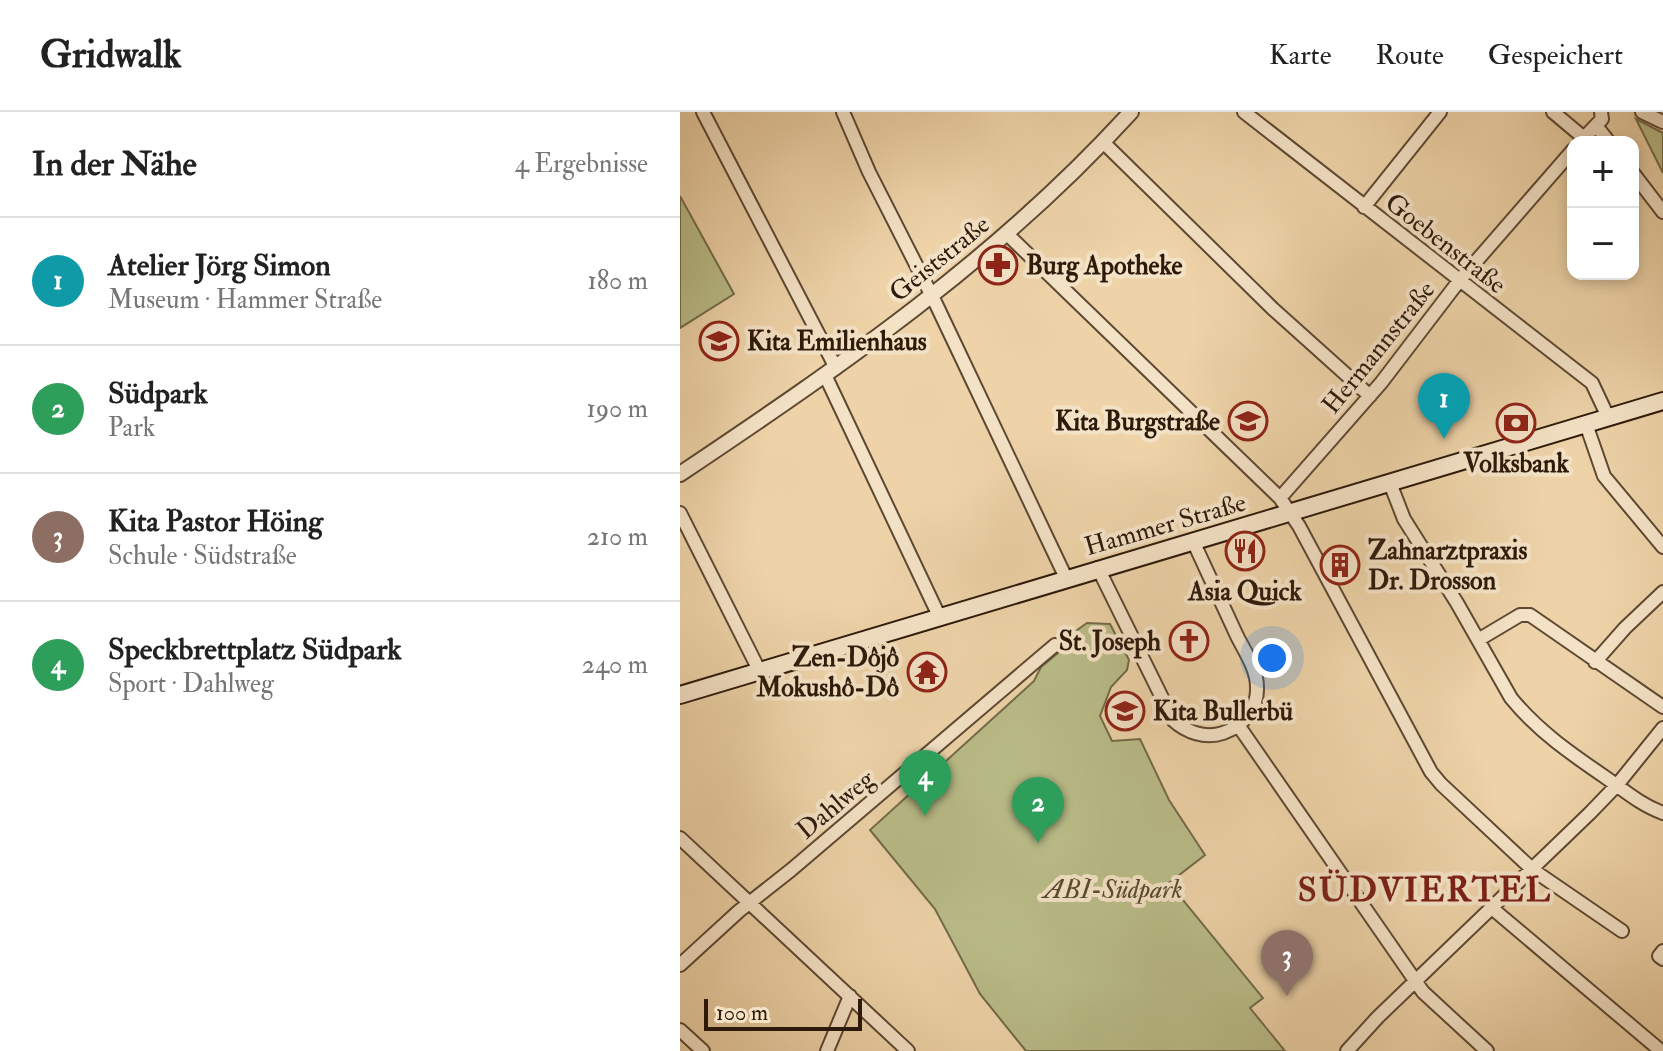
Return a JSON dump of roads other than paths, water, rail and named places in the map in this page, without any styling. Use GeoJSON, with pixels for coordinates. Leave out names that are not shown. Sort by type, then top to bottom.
{"type":"FeatureCollection","features":[{"type":"Feature","properties":{"kind":"main road","name":"Hammer Straße"},"geometry":{"type":"LineString","coordinates":[[680,695],[1193,541],[1284,505],[1390,483],[1663,401]]}},
{"type":"Feature","properties":{"kind":"street"},"geometry":{"type":"LineString","coordinates":[[703,112],[830,372],[940,618]]}},
{"type":"Feature","properties":{"kind":"street"},"geometry":{"type":"LineString","coordinates":[[843,112],[869,172],[1066,578]]}},
{"type":"Feature","properties":{"kind":"street","name":"Geiststraße"},"geometry":{"type":"LineString","coordinates":[[680,474],[830,372],[932,297],[1007,234],[1131,112]]}},
{"type":"Feature","properties":{"kind":"street","name":"Goebenstraße"},"geometry":{"type":"LineString","coordinates":[[1244,112],[1592,383],[1608,417]]}},
{"type":"Feature","properties":{"kind":"street"},"geometry":{"type":"LineString","coordinates":[[1364,207],[1440,112]]}},
{"type":"Feature","properties":{"kind":"street"},"geometry":{"type":"LineString","coordinates":[[1553,112],[1578,136]]}},
{"type":"Feature","properties":{"kind":"street"},"geometry":{"type":"LineString","coordinates":[[1587,136],[1602,119],[1601,112]]}},
{"type":"Feature","properties":{"kind":"street"},"geometry":{"type":"LineString","coordinates":[[1642,112],[1663,122]]}},
{"type":"Feature","properties":{"kind":"street"},"geometry":{"type":"LineString","coordinates":[[1597,127],[1604,136]]}},
{"type":"Feature","properties":{"kind":"street"},"geometry":{"type":"LineString","coordinates":[[1103,142],[1273,309],[1370,396]]}},
{"type":"Feature","properties":{"kind":"street","name":"Hermannstraße"},"geometry":{"type":"LineString","coordinates":[[1284,505],[1459,281],[1567,157]]}},
{"type":"Feature","properties":{"kind":"street"},"geometry":{"type":"LineString","coordinates":[[1639,181],[1663,212]]}},
{"type":"Feature","properties":{"kind":"street"},"geometry":{"type":"LineString","coordinates":[[1007,234],[1284,505],[1431,772],[1533,870],[1622,931]]}},
{"type":"Feature","properties":{"kind":"street"},"geometry":{"type":"LineString","coordinates":[[1586,424],[1604,476],[1663,547]]}},
{"type":"Feature","properties":{"kind":"street"},"geometry":{"type":"LineString","coordinates":[[1390,483],[1404,519],[1511,698],[1546,736],[1643,806],[1663,813]]}},
{"type":"Feature","properties":{"kind":"street"},"geometry":{"type":"LineString","coordinates":[[680,513],[759,670]]}},
{"type":"Feature","properties":{"kind":"street"},"geometry":{"type":"LineString","coordinates":[[1098,568],[1173,720],[1179,726],[1201,735],[1213,736],[1238,725],[1250,715],[1256,700],[1255,674],[1193,541]]}},
{"type":"Feature","properties":{"kind":"street"},"geometry":{"type":"LineString","coordinates":[[1595,662],[1663,592]]}},
{"type":"Feature","properties":{"kind":"street"},"geometry":{"type":"LineString","coordinates":[[1478,640],[1520,615],[1530,615],[1663,707]]}},
{"type":"Feature","properties":{"kind":"street","name":"Dahlweg"},"geometry":{"type":"LineString","coordinates":[[680,965],[1055,645]]}},
{"type":"Feature","properties":{"kind":"street"},"geometry":{"type":"LineString","coordinates":[[1238,725],[1423,992],[1487,1051]]}},
{"type":"Feature","properties":{"kind":"street"},"geometry":{"type":"LineString","coordinates":[[1347,1051],[1617,785],[1663,728]]}},
{"type":"Feature","properties":{"kind":"street"},"geometry":{"type":"LineString","coordinates":[[680,838],[908,1051]]}},
{"type":"Feature","properties":{"kind":"street"},"geometry":{"type":"LineString","coordinates":[[1493,909],[1661,1051]]}},
{"type":"Feature","properties":{"kind":"street"},"geometry":{"type":"LineString","coordinates":[[827,1051],[850,996]]}},
{"type":"Feature","properties":{"kind":"street"},"geometry":{"type":"LineString","coordinates":[[680,1030],[703,1051]]}},
{"type":"Feature","properties":{"kind":"place","name":"Burg Apotheke"},"geometry":{"type":"Point","coordinates":[998,265]}},
{"type":"Feature","properties":{"kind":"place","name":"Kita Emilienhaus"},"geometry":{"type":"Point","coordinates":[719,341]}},
{"type":"Feature","properties":{"kind":"place","name":"Kita Burgstraße"},"geometry":{"type":"Point","coordinates":[1248,421]}},
{"type":"Feature","properties":{"kind":"place","name":"Volksbank"},"geometry":{"type":"Point","coordinates":[1516,423]}},
{"type":"Feature","properties":{"kind":"place","name":"Atelier Jörg Simon"},"geometry":{"type":"Point","coordinates":[1444,439]}},
{"type":"Feature","properties":{"kind":"place","name":"Asia Quick"},"geometry":{"type":"Point","coordinates":[1245,551]}},
{"type":"Feature","properties":{"kind":"place","name":"Zahnarztpraxis Dr. Drosson"},"geometry":{"type":"Point","coordinates":[1340,565]}},
{"type":"Feature","properties":{"kind":"place","name":"St. Joseph"},"geometry":{"type":"Point","coordinates":[1189,641]}},
{"type":"Feature","properties":{"kind":"place","name":"Zen-Dôjô Mokushô-Dô"},"geometry":{"type":"Point","coordinates":[927,672]}},
{"type":"Feature","properties":{"kind":"place","name":"Kita Bullerbü"},"geometry":{"type":"Point","coordinates":[1125,711]}},
{"type":"Feature","properties":{"kind":"place","name":"Speckbrettplatz Südpark"},"geometry":{"type":"Point","coordinates":[925,816]}},
{"type":"Feature","properties":{"kind":"place","name":"Südpark"},"geometry":{"type":"Point","coordinates":[1038,843]}},
{"type":"Feature","properties":{"kind":"place","name":"Kita Pastor Höing"},"geometry":{"type":"Point","coordinates":[1287,996]}},
{"type":"Feature","properties":{"kind":"district","name":"SÜDVIERTEL"},"geometry":{"type":"Point","coordinates":[1425,889]}},
{"type":"Feature","properties":{"kind":"park label","name":"ABI-Südpark"},"geometry":{"type":"Point","coordinates":[1113,889]}}]}
